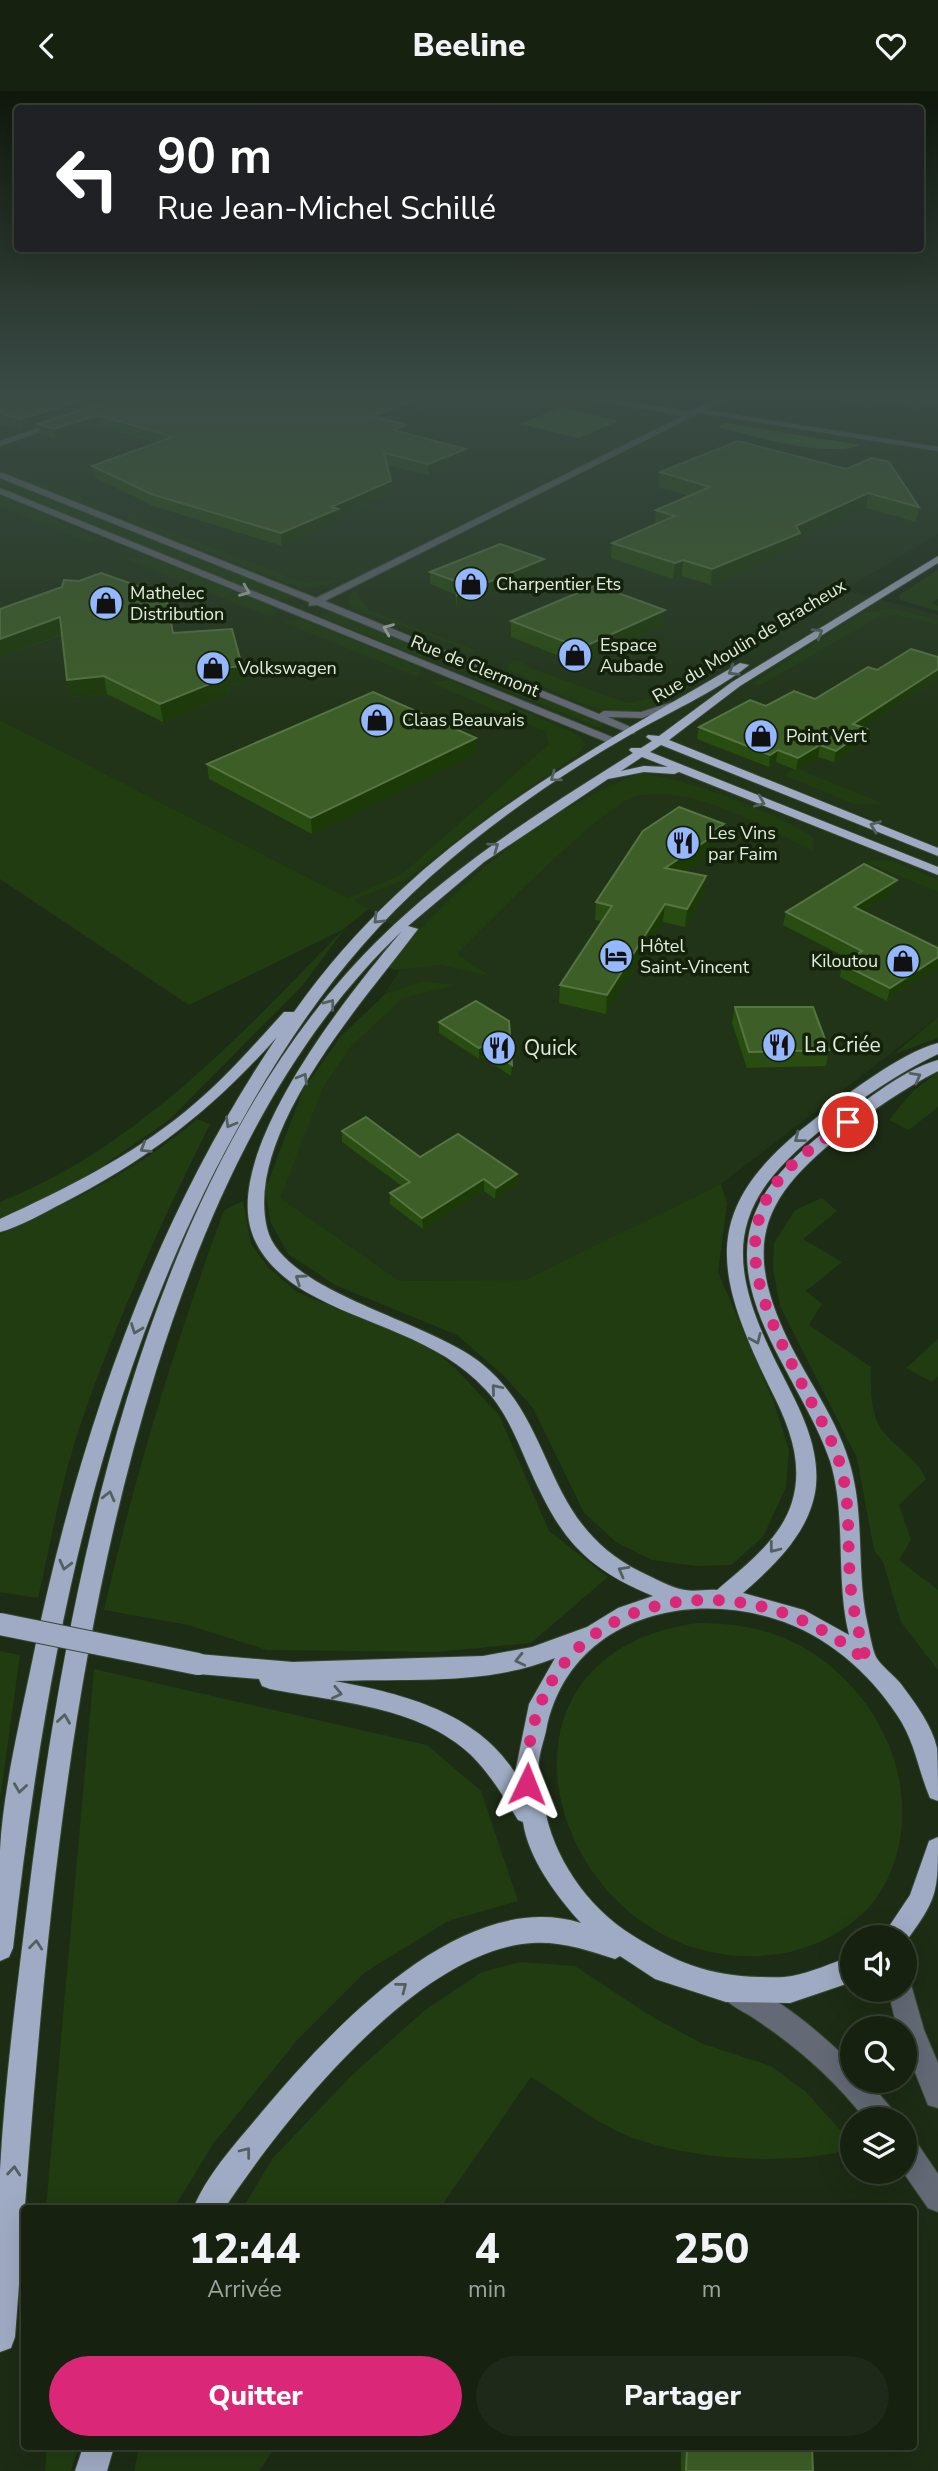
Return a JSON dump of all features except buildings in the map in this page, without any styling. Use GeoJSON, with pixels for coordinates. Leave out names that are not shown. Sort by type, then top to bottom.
{"type":"FeatureCollection","features":[{"type":"Feature","properties":{"kind":"main road","name":"Rue du Moulin de Bracheux"},"geometry":{"type":"LineString","coordinates":[[335,966],[389,909],[458,848],[561,773],[938,547]]}},
{"type":"Feature","properties":{"kind":"main road","name":"Rue du Moulin de Bracheux"},"geometry":{"type":"LineString","coordinates":[[462,870],[641,753],[731,687],[938,559]]}},
{"type":"Feature","properties":{"kind":"main road","name":"Rue de Clermont"},"geometry":{"type":"LineString","coordinates":[[631,731],[660,740],[938,852]]}},
{"type":"Feature","properties":{"kind":"main road","name":"Rue de Clermont"},"geometry":{"type":"LineString","coordinates":[[613,741],[938,871]]}},
{"type":"Feature","properties":{"kind":"main road"},"geometry":{"type":"LineString","coordinates":[[592,783],[644,769],[697,776]]}},
{"type":"Feature","properties":{"kind":"main road"},"geometry":{"type":"LineString","coordinates":[[462,870],[363,987],[300,1083],[276,1131],[260,1177],[256,1195],[258,1230],[277,1259],[305,1283],[427,1336],[479,1371],[517,1418],[558,1508],[577,1537],[616,1567],[685,1600]]}},
{"type":"Feature","properties":{"kind":"main road"},"geometry":{"type":"LineString","coordinates":[[0,2337],[20,2101],[53,1796],[83,1607],[125,1434],[193,1243],[253,1119],[296,1050],[358,969],[410,916],[462,870]]}},
{"type":"Feature","properties":{"kind":"main road"},"geometry":{"type":"LineString","coordinates":[[0,1226],[81,1186],[181,1123],[240,1068],[335,966]]}},
{"type":"Feature","properties":{"kind":"main road"},"geometry":{"type":"LineString","coordinates":[[0,1948],[22,1776],[39,1674],[90,1467],[134,1336],[175,1232],[205,1167],[265,1066],[335,966]]}},
{"type":"Feature","properties":{"kind":"main road"},"geometry":{"type":"LineString","coordinates":[[721,1599],[763,1563],[779,1543],[796,1515],[806,1486],[800,1435],[747,1320],[735,1283],[732,1252],[746,1199],[768,1166],[796,1140],[887,1075],[938,1048]]}},
{"type":"Feature","properties":{"kind":"main road"},"geometry":{"type":"LineString","coordinates":[[867,1662],[853,1610],[848,1499],[839,1462],[766,1310],[755,1267],[755,1242],[764,1207],[792,1165],[893,1090],[938,1065]]}},
{"type":"Feature","properties":{"kind":"main road"},"geometry":{"type":"LineString","coordinates":[[198,1664],[304,1672],[483,1667],[544,1654],[644,1609],[685,1600],[721,1599],[772,1608],[810,1623],[867,1662],[891,1688],[913,1720],[930,1757],[938,1790]]}},
{"type":"Feature","properties":{"kind":"main road"},"geometry":{"type":"LineString","coordinates":[[0,1624],[382,1702],[436,1718],[478,1744],[497,1763],[536,1831],[557,1877],[578,1905],[631,1953]]}},
{"type":"Feature","properties":{"kind":"main road"},"geometry":{"type":"LineString","coordinates":[[536,1831],[528,1800],[527,1769],[529,1739],[537,1711],[548,1685],[564,1663],[583,1642],[606,1626]]}},
{"type":"Feature","properties":{"kind":"main road"},"geometry":{"type":"LineString","coordinates":[[904,1925],[920,1902],[938,1849]]}},
{"type":"Feature","properties":{"kind":"main road"},"geometry":{"type":"LineString","coordinates":[[211,2205],[278,2111],[375,2008],[427,1968],[451,1954],[494,1937],[539,1930],[588,1937],[631,1953],[680,1977],[732,1990],[767,1992],[801,1988],[840,1973]]}},
{"type":"Feature","properties":{"kind":"main road"},"geometry":{"type":"LineString","coordinates":[[91,2471],[98,2450]]}},
{"type":"Feature","properties":{"kind":"street","name":"Rue de Clermont"},"geometry":{"type":"LineString","coordinates":[[32,504],[613,741]]}},
{"type":"Feature","properties":{"kind":"street","name":"Rue de Clermont"},"geometry":{"type":"LineString","coordinates":[[73,504],[468,662],[631,731]]}},
{"type":"Feature","properties":{"kind":"street"},"geometry":{"type":"LineString","coordinates":[[296,612],[512,504]]}},
{"type":"Feature","properties":{"kind":"street"},"geometry":{"type":"LineString","coordinates":[[441,671],[468,662]]}},
{"type":"Feature","properties":{"kind":"street"},"geometry":{"type":"LineString","coordinates":[[575,707],[604,715],[634,716],[682,702]]}},
{"type":"Feature","properties":{"kind":"street"},"geometry":{"type":"LineString","coordinates":[[732,1990],[808,2038],[846,2075],[872,2107]]}},
{"type":"Feature","properties":{"kind":"street"},"geometry":{"type":"LineString","coordinates":[[904,2002],[911,2030],[938,2095]]}},
{"type":"Feature","properties":{"kind":"street"},"geometry":{"type":"LineString","coordinates":[[917,2167],[938,2198]]}},
{"type":"Feature","properties":{"kind":"shaded area"},"geometry":{"type":"Polygon","coordinates":[[[0,504],[938,504],[938,534],[844,590],[938,615],[938,1017],[721,1184],[526,1280],[400,1281],[279,1198],[324,1086],[417,944],[369,909],[0,720],[0,504]]]}},
{"type":"Feature","properties":{"kind":"shaded area"},"geometry":{"type":"Polygon","coordinates":[[[23,504],[97,539],[91,544],[0,506],[23,504]]]}},
{"type":"Feature","properties":{"kind":"shaded area"},"geometry":{"type":"Polygon","coordinates":[[[40,504],[63,504],[295,596],[282,601],[40,504]]]}},
{"type":"Feature","properties":{"kind":"shaded area"},"geometry":{"type":"Polygon","coordinates":[[[84,504],[97,504],[107,508],[97,509],[84,504]]]}},
{"type":"Feature","properties":{"kind":"shaded area"},"geometry":{"type":"Polygon","coordinates":[[[127,511],[138,516],[137,519],[304,582],[337,581],[300,588],[130,523],[127,511]]]}},
{"type":"Feature","properties":{"kind":"shaded area"},"geometry":{"type":"Polygon","coordinates":[[[148,556],[278,611],[270,617],[125,559],[148,556]]]}},
{"type":"Feature","properties":{"kind":"shaded area"},"geometry":{"type":"Polygon","coordinates":[[[938,570],[938,599],[932,603],[938,606],[938,611],[900,600],[899,595],[938,570]]]}},
{"type":"Feature","properties":{"kind":"shaded area"},"geometry":{"type":"Polygon","coordinates":[[[355,591],[369,610],[475,650],[469,653],[460,651],[463,648],[355,609],[348,602],[348,597],[355,591]]]}},
{"type":"Feature","properties":{"kind":"shaded area"},"geometry":{"type":"Polygon","coordinates":[[[891,608],[938,620],[938,625],[897,615],[878,617],[759,686],[751,684],[863,613],[891,608]]]}},
{"type":"Feature","properties":{"kind":"shaded area"},"geometry":{"type":"Polygon","coordinates":[[[333,611],[435,653],[422,658],[320,616],[333,611]]]}},
{"type":"Feature","properties":{"kind":"shaded area"},"geometry":{"type":"Polygon","coordinates":[[[301,619],[421,668],[418,677],[283,622],[301,619]]]}},
{"type":"Feature","properties":{"kind":"shaded area"},"geometry":{"type":"Polygon","coordinates":[[[526,661],[522,665],[627,703],[669,694],[711,669],[715,670],[665,702],[645,710],[624,712],[584,704],[507,669],[511,662],[526,661]]]}},
{"type":"Feature","properties":{"kind":"shaded area"},"geometry":{"type":"Polygon","coordinates":[[[481,675],[606,724],[599,728],[472,676],[481,675]]]}},
{"type":"Feature","properties":{"kind":"shaded area"},"geometry":{"type":"Polygon","coordinates":[[[450,680],[566,729],[578,735],[585,743],[579,754],[503,805],[406,879],[353,900],[369,909],[346,927],[303,985],[169,1120],[85,1178],[0,1220],[0,1202],[51,1179],[98,1151],[186,1084],[267,1008],[344,929],[189,1005],[0,879],[0,720],[348,898],[402,874],[549,744],[546,732],[429,682],[450,680]]]}},
{"type":"Feature","properties":{"kind":"shaded area"},"geometry":{"type":"Polygon","coordinates":[[[796,768],[884,804],[853,804],[784,775],[796,768]]]}},
{"type":"Feature","properties":{"kind":"shaded area"},"geometry":{"type":"Polygon","coordinates":[[[644,773],[709,790],[776,817],[814,838],[813,851],[728,810],[705,802],[682,796],[637,796],[621,803],[574,841],[457,954],[490,976],[440,965],[394,970],[386,966],[458,891],[511,846],[569,808],[600,791],[644,773]]]}},
{"type":"Feature","properties":{"kind":"shaded area"},"geometry":{"type":"Polygon","coordinates":[[[893,861],[938,880],[938,892],[865,862],[893,861]]]}},
{"type":"Feature","properties":{"kind":"shaded area"},"geometry":{"type":"Polygon","coordinates":[[[422,981],[457,985],[403,998],[352,1045],[324,1086],[280,1198],[400,1281],[525,1280],[721,1184],[727,1203],[718,1272],[773,1400],[789,1450],[786,1487],[763,1537],[731,1565],[696,1566],[652,1560],[616,1542],[584,1513],[533,1408],[503,1375],[457,1335],[335,1285],[288,1254],[271,1223],[265,1190],[303,1090],[340,1037],[384,995],[422,981]]]}},
{"type":"Feature","properties":{"kind":"shaded area"},"geometry":{"type":"Polygon","coordinates":[[[938,1017],[938,1038],[894,1054],[938,1017]]]}},
{"type":"Feature","properties":{"kind":"shaded area"},"geometry":{"type":"Polygon","coordinates":[[[938,1072],[938,1107],[909,1130],[889,1120],[913,1091],[938,1072]]]}},
{"type":"Feature","properties":{"kind":"shaded area"},"geometry":{"type":"Polygon","coordinates":[[[197,1119],[210,1124],[126,1305],[76,1439],[63,1484],[38,1598],[0,1592],[0,1234],[103,1184],[152,1154],[197,1119]]]}},
{"type":"Feature","properties":{"kind":"shaded area"},"geometry":{"type":"Polygon","coordinates":[[[822,1198],[837,1211],[803,1239],[842,1262],[806,1291],[822,1304],[809,1325],[871,1367],[872,1402],[876,1420],[880,1428],[913,1461],[926,1479],[899,1505],[911,1540],[899,1560],[938,1590],[938,1670],[901,1622],[883,1562],[874,1550],[857,1458],[780,1306],[773,1269],[774,1243],[795,1210],[822,1198]]]}},
{"type":"Feature","properties":{"kind":"shaded area"},"geometry":{"type":"Polygon","coordinates":[[[243,1201],[251,1244],[268,1267],[297,1292],[428,1345],[456,1369],[499,1415],[549,1531],[608,1577],[531,1643],[435,1652],[267,1650],[188,1625],[104,1610],[143,1458],[189,1309],[224,1210],[243,1201]]]}},
{"type":"Feature","properties":{"kind":"shaded area"},"geometry":{"type":"Polygon","coordinates":[[[938,1339],[938,1376],[932,1382],[906,1368],[938,1339]]]}},
{"type":"Feature","properties":{"kind":"shaded area"},"geometry":{"type":"Polygon","coordinates":[[[697,1623],[733,1625],[768,1632],[791,1641],[824,1661],[853,1687],[875,1719],[892,1753],[901,1790],[902,1828],[893,1865],[875,1900],[856,1920],[848,1925],[840,1925],[840,1931],[820,1942],[779,1954],[704,1950],[641,1921],[593,1873],[564,1814],[557,1752],[575,1694],[621,1649],[697,1623]]]}},
{"type":"Feature","properties":{"kind":"shaded area"},"geometry":{"type":"Polygon","coordinates":[[[0,1651],[20,1655],[0,1800],[0,1651]]]}},
{"type":"Feature","properties":{"kind":"shaded area"},"geometry":{"type":"Polygon","coordinates":[[[94,1669],[427,1745],[481,1791],[518,1901],[448,1921],[364,1973],[298,2039],[213,2144],[176,2205],[46,2205],[94,1669]]]}},
{"type":"Feature","properties":{"kind":"shaded area"},"geometry":{"type":"Polygon","coordinates":[[[521,1962],[575,1966],[649,2015],[703,2044],[771,2066],[805,2091],[840,2130],[840,2152],[767,2159],[704,2155],[674,2149],[646,2142],[609,2127],[531,2077],[442,2205],[245,2205],[272,2159],[352,2075],[425,2010],[482,1972],[521,1962]]]}},
{"type":"Feature","properties":{"kind":"shaded area"},"geometry":{"type":"Polygon","coordinates":[[[47,2450],[77,2450],[71,2471],[45,2471],[47,2450]]]}},
{"type":"Feature","properties":{"kind":"shaded area"},"geometry":{"type":"Polygon","coordinates":[[[138,2450],[273,2450],[259,2471],[134,2471],[138,2450]]]}},
{"type":"Feature","properties":{"kind":"place","name":"Charpentier Ets"},"geometry":{"type":"Point","coordinates":[471,584]}},
{"type":"Feature","properties":{"kind":"place","name":"Mathelec Distribution"},"geometry":{"type":"Point","coordinates":[106,603]}},
{"type":"Feature","properties":{"kind":"place","name":"Espace Aubade"},"geometry":{"type":"Point","coordinates":[575,655]}},
{"type":"Feature","properties":{"kind":"place","name":"Volkswagen"},"geometry":{"type":"Point","coordinates":[213,668]}},
{"type":"Feature","properties":{"kind":"place","name":"Claas Beauvais"},"geometry":{"type":"Point","coordinates":[377,720]}},
{"type":"Feature","properties":{"kind":"place","name":"Point Vert"},"geometry":{"type":"Point","coordinates":[761,736]}},
{"type":"Feature","properties":{"kind":"place","name":"Les Vins par Faim"},"geometry":{"type":"Point","coordinates":[683,843]}},
{"type":"Feature","properties":{"kind":"place","name":"Hôtel Saint-Vincent"},"geometry":{"type":"Point","coordinates":[616,956]}},
{"type":"Feature","properties":{"kind":"place","name":"Kiloutou"},"geometry":{"type":"Point","coordinates":[903,961]}},
{"type":"Feature","properties":{"kind":"place","name":"La Criée"},"geometry":{"type":"Point","coordinates":[779,1045]}},
{"type":"Feature","properties":{"kind":"place","name":"Quick"},"geometry":{"type":"Point","coordinates":[499,1048]}},
{"type":"Feature","properties":{"kind":"route"},"geometry":{"type":"LineString","coordinates":[[527,1784],[529,1739],[548,1685],[583,1642],[631,1613],[671,1601],[709,1598],[760,1605],[810,1623],[846,1645],[867,1662],[853,1610],[850,1520],[839,1462],[772,1325],[755,1267],[756,1230],[764,1207],[777,1184],[792,1165],[848,1122]]}}]}
